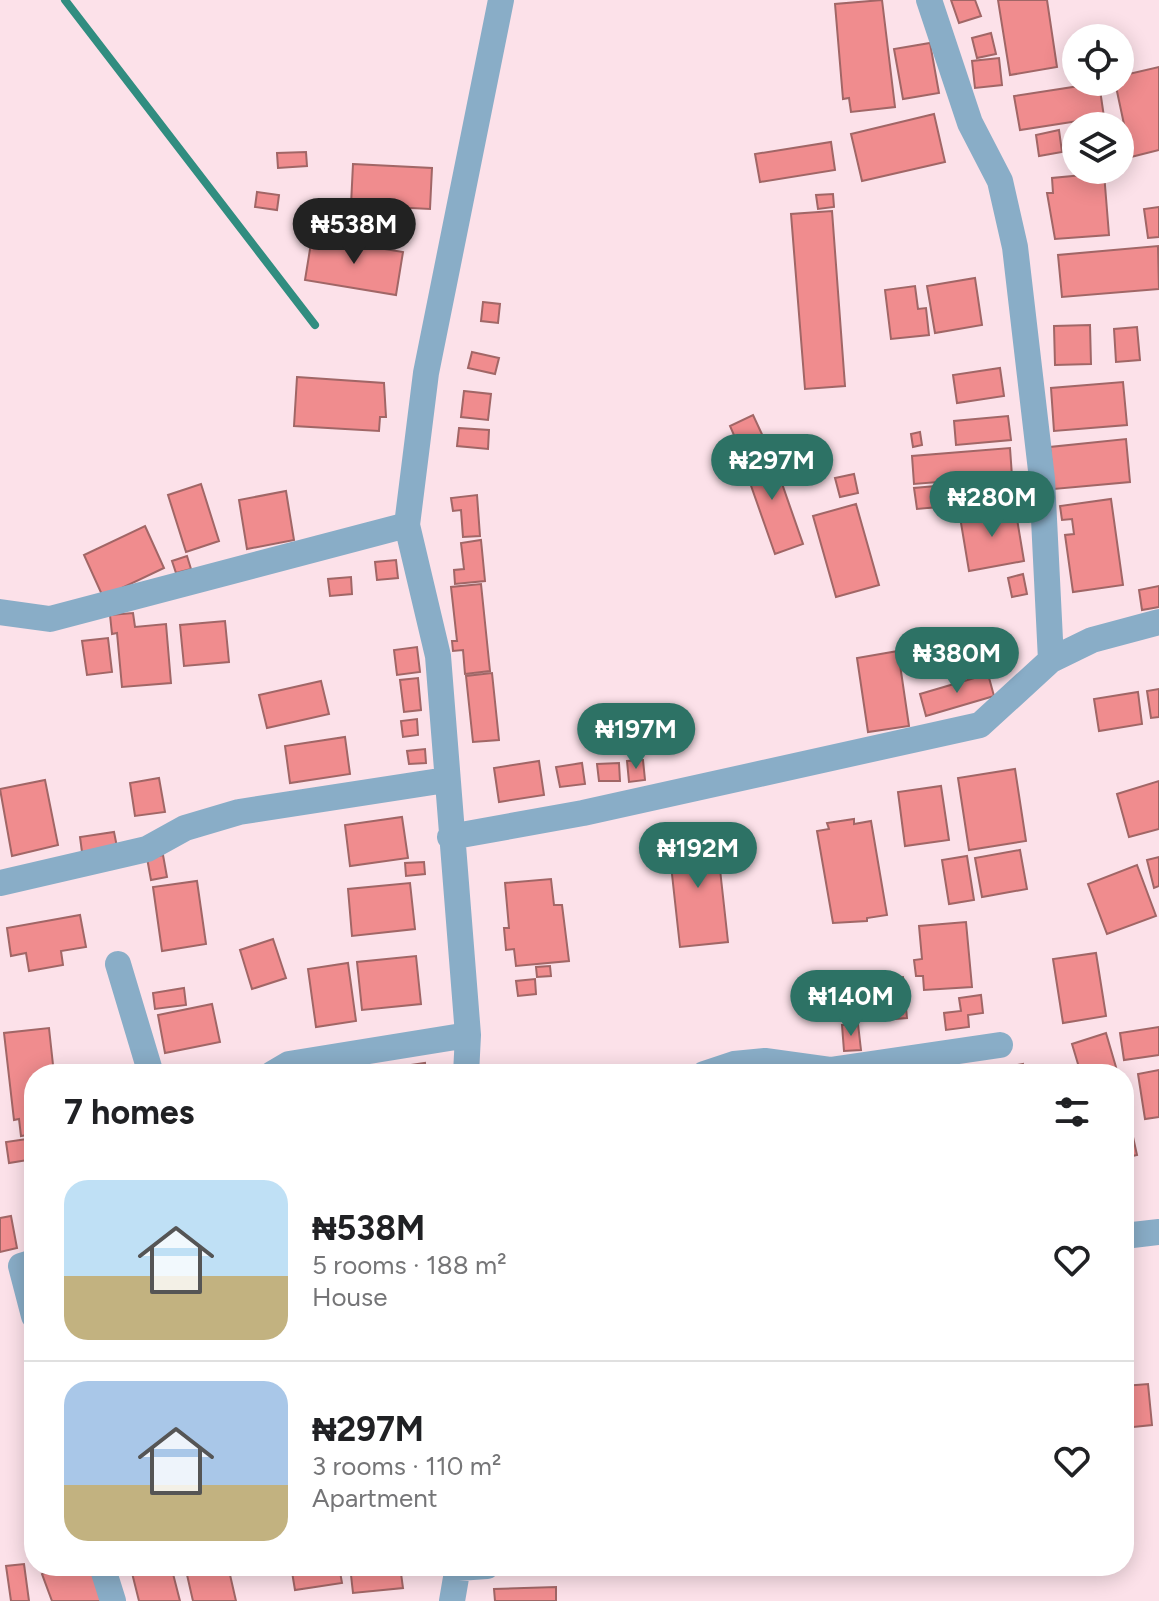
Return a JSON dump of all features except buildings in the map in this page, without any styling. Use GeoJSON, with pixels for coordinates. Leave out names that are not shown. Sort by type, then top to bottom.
{"type":"FeatureCollection","features":[{"type":"Feature","properties":{"kind":"street"},"geometry":{"type":"LineString","coordinates":[[467,1064],[468,1035],[438,656],[407,525],[426,373],[501,0]]}},
{"type":"Feature","properties":{"kind":"street"},"geometry":{"type":"LineString","coordinates":[[929,0],[970,123],[1000,181],[1015,247],[1042,479],[1051,660]]}},
{"type":"Feature","properties":{"kind":"street"},"geometry":{"type":"LineString","coordinates":[[0,612],[50,619],[407,525]]}},
{"type":"Feature","properties":{"kind":"street"},"geometry":{"type":"LineString","coordinates":[[450,837],[611,807],[980,725],[1051,660],[1092,640],[1159,622]]}},
{"type":"Feature","properties":{"kind":"street"},"geometry":{"type":"LineString","coordinates":[[0,883],[147,849],[185,828],[239,812],[446,780]]}},
{"type":"Feature","properties":{"kind":"street"},"geometry":{"type":"LineString","coordinates":[[118,964],[148,1064]]}},
{"type":"Feature","properties":{"kind":"street"},"geometry":{"type":"LineString","coordinates":[[289,1064],[468,1035]]}},
{"type":"Feature","properties":{"kind":"street"},"geometry":{"type":"LineString","coordinates":[[871,1064],[1000,1045]]}},
{"type":"Feature","properties":{"kind":"street"},"geometry":{"type":"LineString","coordinates":[[734,1064],[765,1061],[787,1064]]}},
{"type":"Feature","properties":{"kind":"street"},"geometry":{"type":"LineString","coordinates":[[1134,1235],[1159,1232]]}},
{"type":"Feature","properties":{"kind":"street"},"geometry":{"type":"LineString","coordinates":[[105,1576],[113,1601]]}},
{"type":"Feature","properties":{"kind":"street"},"geometry":{"type":"LineString","coordinates":[[452,1601],[456,1576]]}},
{"type":"Feature","properties":{"kind":"waterway"},"geometry":{"type":"LineString","coordinates":[[65,0],[315,325]]}}]}
